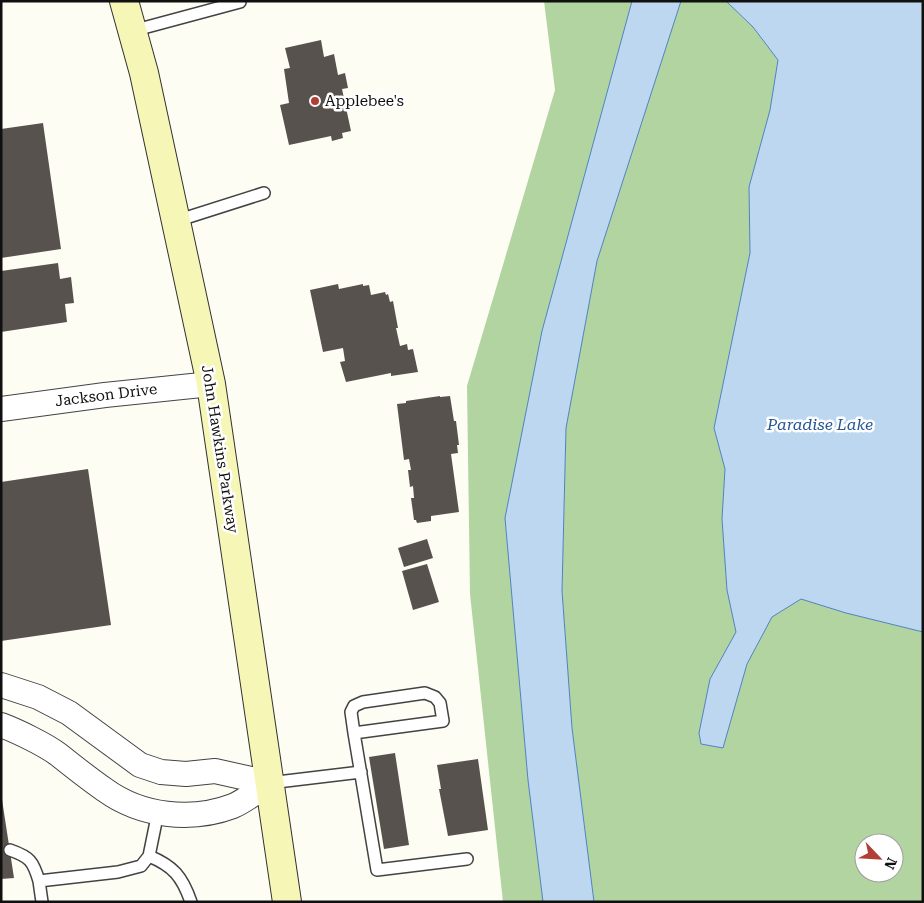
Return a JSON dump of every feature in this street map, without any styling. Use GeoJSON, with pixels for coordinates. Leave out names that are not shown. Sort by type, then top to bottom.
{"type":"FeatureCollection","features":[{"type":"Feature","properties":{"kind":"main road","name":"John Hawkins Parkway"},"geometry":{"type":"LineString","coordinates":[[124,1],[144,73],[211,384],[268,783],[287,902]]}},
{"type":"Feature","properties":{"kind":"street","name":"Jackson Drive"},"geometry":{"type":"LineString","coordinates":[[1,409],[105,395],[211,384]]}},
{"type":"Feature","properties":{"kind":"street"},"geometry":{"type":"LineString","coordinates":[[1,685],[38,697],[70,713],[100,734],[122,753],[140,764],[161,772],[186,774],[215,771],[268,783]]}},
{"type":"Feature","properties":{"kind":"street"},"geometry":{"type":"LineString","coordinates":[[1,725],[58,754],[106,792],[138,808],[158,812],[188,814],[216,812],[235,805],[268,783]]}},
{"type":"Feature","properties":{"kind":"lane"},"geometry":{"type":"LineString","coordinates":[[132,31],[240,2]]}},
{"type":"Feature","properties":{"kind":"lane"},"geometry":{"type":"LineString","coordinates":[[176,221],[264,193]]}},
{"type":"Feature","properties":{"kind":"lane"},"geometry":{"type":"LineString","coordinates":[[354,734],[443,722],[440,703],[435,697],[425,693],[363,702],[354,706],[351,712],[354,734],[360,772],[377,870],[467,859]]}},
{"type":"Feature","properties":{"kind":"lane"},"geometry":{"type":"LineString","coordinates":[[268,783],[360,772]]}},
{"type":"Feature","properties":{"kind":"lane"},"geometry":{"type":"LineString","coordinates":[[39,881],[118,872],[141,866],[149,856],[158,812]]}},
{"type":"Feature","properties":{"kind":"lane"},"geometry":{"type":"LineString","coordinates":[[10,850],[28,858],[34,864],[42,902]]}},
{"type":"Feature","properties":{"kind":"lane"},"geometry":{"type":"LineString","coordinates":[[149,856],[164,863],[176,872],[191,902]]}},
{"type":"Feature","properties":{"kind":"green space"},"geometry":{"type":"Polygon","coordinates":[[[544,1],[632,1],[542,331],[505,518],[528,780],[543,902],[503,902],[470,594],[467,386],[555,90],[544,1]]]}},
{"type":"Feature","properties":{"kind":"green space"},"geometry":{"type":"Polygon","coordinates":[[[681,1],[726,1],[753,27],[778,60],[770,110],[749,187],[750,253],[714,428],[725,469],[722,519],[727,590],[736,632],[710,679],[699,733],[701,744],[723,748],[747,664],[772,617],[801,599],[846,613],[923,632],[923,902],[594,902],[572,728],[562,591],[566,428],[597,261],[681,1]]]}},
{"type":"Feature","properties":{"kind":"water"},"geometry":{"type":"Polygon","coordinates":[[[632,1],[681,1],[597,261],[566,428],[562,591],[572,728],[594,902],[543,902],[528,780],[505,518],[542,331],[632,1]]]}},
{"type":"Feature","properties":{"kind":"water","name":"Paradise Lake"},"geometry":{"type":"Polygon","coordinates":[[[726,1],[923,1],[923,632],[846,613],[801,599],[772,617],[747,664],[723,748],[701,744],[699,733],[710,679],[736,632],[727,590],[722,519],[725,469],[714,428],[750,253],[749,187],[770,110],[778,60],[753,27],[726,1]]]}},
{"type":"Feature","properties":{"kind":"building"},"geometry":{"type":"Polygon","coordinates":[[[321,40],[324,57],[334,54],[338,75],[345,73],[348,88],[342,89],[351,131],[342,133],[343,138],[332,141],[331,136],[289,145],[280,105],[289,103],[284,69],[290,68],[285,48],[321,40]]]}},
{"type":"Feature","properties":{"kind":"building"},"geometry":{"type":"Polygon","coordinates":[[[43,123],[61,249],[1,258],[1,129],[43,123]]]}},
{"type":"Feature","properties":{"kind":"building"},"geometry":{"type":"Polygon","coordinates":[[[58,263],[60,279],[71,277],[74,303],[65,304],[67,322],[1,332],[1,271],[58,263]]]}},
{"type":"Feature","properties":{"kind":"building"},"geometry":{"type":"Polygon","coordinates":[[[338,284],[339,289],[363,284],[363,286],[369,285],[371,295],[385,292],[386,295],[388,294],[390,302],[393,301],[400,346],[407,344],[408,350],[413,349],[418,372],[391,376],[391,373],[346,382],[340,362],[345,361],[343,348],[323,352],[310,290],[338,284]]]}},
{"type":"Feature","properties":{"kind":"building"},"geometry":{"type":"Polygon","coordinates":[[[450,396],[454,421],[456,421],[458,453],[451,454],[459,512],[431,516],[431,521],[417,523],[414,520],[411,498],[414,498],[413,486],[410,487],[408,470],[411,470],[409,459],[404,460],[397,404],[450,396]]]}},
{"type":"Feature","properties":{"kind":"building"},"geometry":{"type":"Polygon","coordinates":[[[88,469],[111,625],[1,641],[1,482],[88,469]]]}},
{"type":"Feature","properties":{"kind":"building"},"geometry":{"type":"Polygon","coordinates":[[[427,539],[433,558],[404,567],[398,548],[427,539]]]}},
{"type":"Feature","properties":{"kind":"building"},"geometry":{"type":"Polygon","coordinates":[[[427,564],[439,602],[413,610],[402,571],[427,564]]]}},
{"type":"Feature","properties":{"kind":"building"},"geometry":{"type":"Polygon","coordinates":[[[395,753],[409,845],[384,849],[369,757],[395,753]]]}},
{"type":"Feature","properties":{"kind":"building"},"geometry":{"type":"Polygon","coordinates":[[[478,759],[488,830],[448,836],[439,789],[441,789],[437,765],[478,759]]]}},
{"type":"Feature","properties":{"kind":"building"},"geometry":{"type":"Polygon","coordinates":[[[1,793],[14,878],[1,879],[1,793]]]}},
{"type":"Feature","properties":{"kind":"place","name":"Applebee's"},"geometry":{"type":"Point","coordinates":[315,101]}}]}
